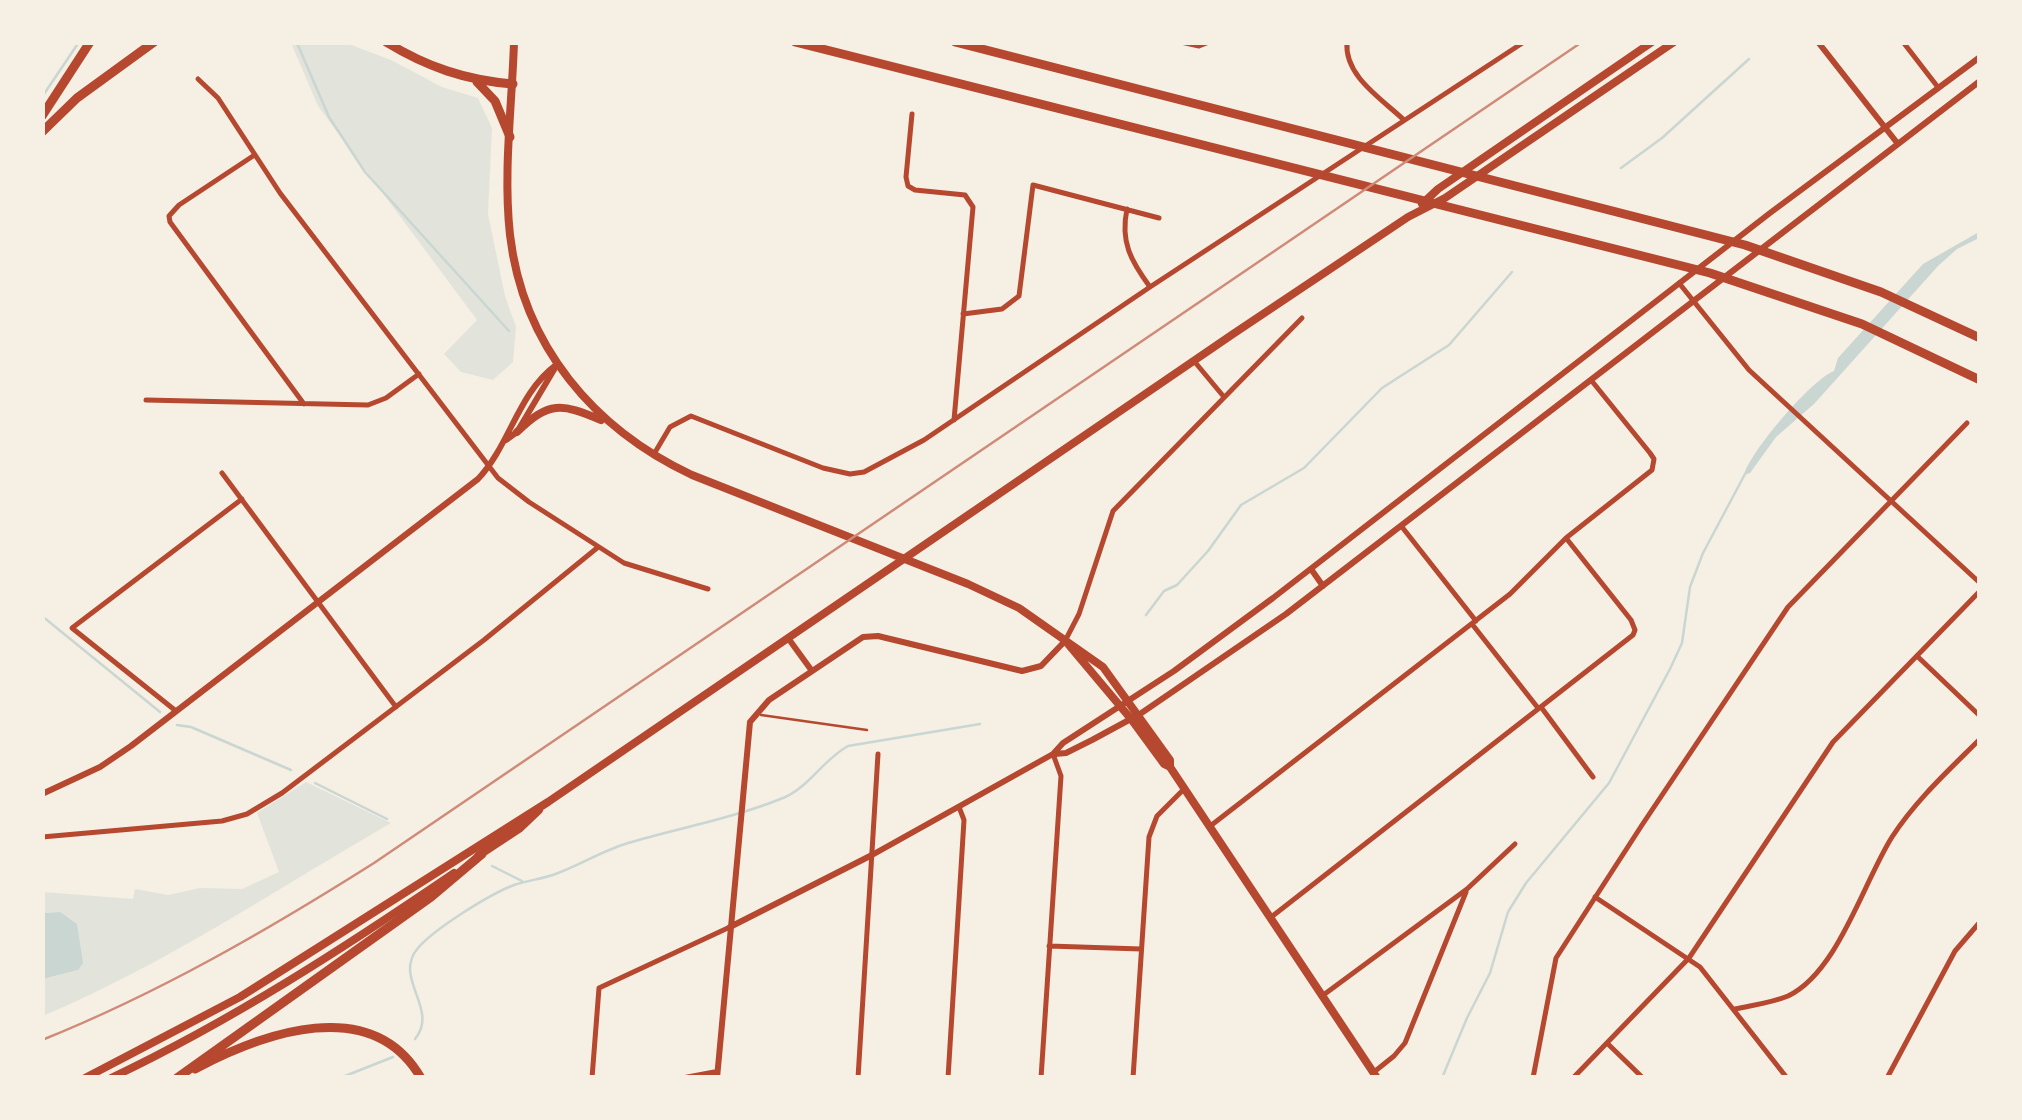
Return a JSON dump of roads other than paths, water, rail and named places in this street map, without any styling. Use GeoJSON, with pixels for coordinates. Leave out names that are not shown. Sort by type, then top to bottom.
{"type":"FeatureCollection","features":[{"type":"Feature","properties":{"kind":"highway"},"geometry":{"type":"LineString","coordinates":[[42,116],[90,42]]}},
{"type":"Feature","properties":{"kind":"highway"},"geometry":{"type":"LineString","coordinates":[[42,132],[89,89],[154,42]]}},
{"type":"Feature","properties":{"kind":"highway"},"geometry":{"type":"LineString","coordinates":[[89,89],[166,42]]}},
{"type":"Feature","properties":{"kind":"highway"},"geometry":{"type":"LineString","coordinates":[[386,42],[423,62],[474,80],[513,84]]}},
{"type":"Feature","properties":{"kind":"highway"},"geometry":{"type":"LineString","coordinates":[[795,42],[1666,261],[1839,315],[1903,341],[1980,380]]}},
{"type":"Feature","properties":{"kind":"highway"},"geometry":{"type":"LineString","coordinates":[[955,42],[1703,233],[1858,283],[1980,338]]}},
{"type":"Feature","properties":{"kind":"highway"},"geometry":{"type":"LineString","coordinates":[[474,80],[495,101],[510,137]]}},
{"type":"Feature","properties":{"kind":"highway"},"geometry":{"type":"LineString","coordinates":[[178,1078],[430,897],[482,854]]}},
{"type":"Feature","properties":{"kind":"highway"},"geometry":{"type":"LineString","coordinates":[[178,1078],[262,1040],[326,1027],[359,1030],[384,1038],[406,1054],[422,1078]]}},
{"type":"Feature","properties":{"kind":"main road"},"geometry":{"type":"LineString","coordinates":[[514,42],[508,200],[515,264],[530,313],[556,365],[608,423],[653,457],[692,476],[997,596],[1103,666],[1130,700],[1135,716]]}},
{"type":"Feature","properties":{"kind":"main road"},"geometry":{"type":"LineString","coordinates":[[1408,217],[1438,189],[1652,42]]}},
{"type":"Feature","properties":{"kind":"main road"},"geometry":{"type":"LineString","coordinates":[[85,1078],[240,997],[548,802],[1194,361],[1408,217],[1445,198],[1674,42]]}},
{"type":"Feature","properties":{"kind":"main road"},"geometry":{"type":"LineString","coordinates":[[517,432],[539,411],[558,407],[576,409],[608,423]]}},
{"type":"Feature","properties":{"kind":"main road"},"geometry":{"type":"LineString","coordinates":[[1065,641],[1170,760],[1170,767],[1376,1075]]}},
{"type":"Feature","properties":{"kind":"main road"},"geometry":{"type":"LineString","coordinates":[[111,1078],[273,993],[519,829],[548,802]]}},
{"type":"Feature","properties":{"kind":"street"},"geometry":{"type":"LineString","coordinates":[[1181,42],[1200,46],[1209,42]]}},
{"type":"Feature","properties":{"kind":"street"},"geometry":{"type":"LineString","coordinates":[[1347,42],[1347,56],[1354,72],[1404,120]]}},
{"type":"Feature","properties":{"kind":"street"},"geometry":{"type":"LineString","coordinates":[[653,457],[670,427],[692,416],[823,468],[850,474],[876,466],[954,420],[1524,42]]}},
{"type":"Feature","properties":{"kind":"street"},"geometry":{"type":"LineString","coordinates":[[1818,42],[1898,144]]}},
{"type":"Feature","properties":{"kind":"street"},"geometry":{"type":"LineString","coordinates":[[1904,42],[1937,86]]}},
{"type":"Feature","properties":{"kind":"street"},"geometry":{"type":"LineString","coordinates":[[592,1078],[599,988],[872,855],[1054,754],[1063,743],[1204,650],[1679,283],[1980,57]]}},
{"type":"Feature","properties":{"kind":"street"},"geometry":{"type":"LineString","coordinates":[[198,79],[218,98],[253,156],[489,468],[512,490],[632,567],[708,589]]}},
{"type":"Feature","properties":{"kind":"street"},"geometry":{"type":"LineString","coordinates":[[1054,754],[1066,753],[1135,716],[1323,586],[1980,81]]}},
{"type":"Feature","properties":{"kind":"street"},"geometry":{"type":"LineString","coordinates":[[912,114],[908,186],[965,195],[972,202],[954,420]]}},
{"type":"Feature","properties":{"kind":"street"},"geometry":{"type":"LineString","coordinates":[[253,156],[169,216],[178,236],[304,404]]}},
{"type":"Feature","properties":{"kind":"street"},"geometry":{"type":"LineString","coordinates":[[963,314],[1002,308],[1019,296],[1033,185],[1160,218]]}},
{"type":"Feature","properties":{"kind":"street"},"geometry":{"type":"LineString","coordinates":[[1127,209],[1126,248],[1150,287]]}},
{"type":"Feature","properties":{"kind":"street"},"geometry":{"type":"LineString","coordinates":[[1679,283],[1749,370],[1980,583]]}},
{"type":"Feature","properties":{"kind":"street"},"geometry":{"type":"LineString","coordinates":[[685,1078],[717,1075],[748,732],[754,714],[812,671],[871,636],[1022,671],[1041,666],[1065,641],[1079,614],[1112,511],[1302,318]]}},
{"type":"Feature","properties":{"kind":"street"},"geometry":{"type":"LineString","coordinates":[[1194,361],[1224,397]]}},
{"type":"Feature","properties":{"kind":"street"},"geometry":{"type":"LineString","coordinates":[[506,441],[517,432],[556,365]]}},
{"type":"Feature","properties":{"kind":"street"},"geometry":{"type":"LineString","coordinates":[[42,794],[100,767],[468,488],[489,468],[541,376],[556,365]]}},
{"type":"Feature","properties":{"kind":"street"},"geometry":{"type":"LineString","coordinates":[[146,400],[374,404],[419,374]]}},
{"type":"Feature","properties":{"kind":"street"},"geometry":{"type":"LineString","coordinates":[[1210,826],[1510,594],[1566,538],[1648,474],[1654,465],[1650,453],[1592,380]]}},
{"type":"Feature","properties":{"kind":"street"},"geometry":{"type":"LineString","coordinates":[[1533,1078],[1556,958],[1782,615],[1967,423]]}},
{"type":"Feature","properties":{"kind":"street"},"geometry":{"type":"LineString","coordinates":[[222,473],[396,706]]}},
{"type":"Feature","properties":{"kind":"street"},"geometry":{"type":"LineString","coordinates":[[176,712],[72,628],[242,499]]}},
{"type":"Feature","properties":{"kind":"street"},"geometry":{"type":"LineString","coordinates":[[1402,526],[1593,777]]}},
{"type":"Feature","properties":{"kind":"street"},"geometry":{"type":"LineString","coordinates":[[1270,918],[1628,640],[1635,630],[1631,620],[1566,538]]}},
{"type":"Feature","properties":{"kind":"street"},"geometry":{"type":"LineString","coordinates":[[42,837],[198,825],[240,817],[282,793],[598,548]]}},
{"type":"Feature","properties":{"kind":"street"},"geometry":{"type":"LineString","coordinates":[[1311,569],[1323,586]]}},
{"type":"Feature","properties":{"kind":"street"},"geometry":{"type":"LineString","coordinates":[[1573,1078],[1689,958],[1833,742],[1980,591]]}},
{"type":"Feature","properties":{"kind":"street"},"geometry":{"type":"LineString","coordinates":[[788,638],[812,671]]}},
{"type":"Feature","properties":{"kind":"street"},"geometry":{"type":"LineString","coordinates":[[1917,656],[1980,716]]}},
{"type":"Feature","properties":{"kind":"street"},"geometry":{"type":"LineString","coordinates":[[1735,1009],[1788,996],[1811,979],[1830,954],[1892,837],[1980,739]]}},
{"type":"Feature","properties":{"kind":"street"},"geometry":{"type":"LineString","coordinates":[[858,1078],[878,754]]}},
{"type":"Feature","properties":{"kind":"street"},"geometry":{"type":"LineString","coordinates":[[1041,1078],[1061,776],[1054,754]]}},
{"type":"Feature","properties":{"kind":"street"},"geometry":{"type":"LineString","coordinates":[[1133,1078],[1152,826],[1164,806],[1185,788]]}},
{"type":"Feature","properties":{"kind":"street"},"geometry":{"type":"LineString","coordinates":[[948,1078],[964,820],[958,806]]}},
{"type":"Feature","properties":{"kind":"street"},"geometry":{"type":"LineString","coordinates":[[1322,996],[1467,889],[1515,844]]}},
{"type":"Feature","properties":{"kind":"street"},"geometry":{"type":"LineString","coordinates":[[1376,1075],[1405,1043],[1467,889]]}},
{"type":"Feature","properties":{"kind":"street"},"geometry":{"type":"LineString","coordinates":[[1596,896],[1710,976],[1786,1078]]}},
{"type":"Feature","properties":{"kind":"street"},"geometry":{"type":"LineString","coordinates":[[1887,1078],[1955,951],[1980,922]]}},
{"type":"Feature","properties":{"kind":"street"},"geometry":{"type":"LineString","coordinates":[[1050,946],[1141,949]]}},
{"type":"Feature","properties":{"kind":"street"},"geometry":{"type":"LineString","coordinates":[[1608,1044],[1643,1078]]}},
{"type":"Feature","properties":{"kind":"lane"},"geometry":{"type":"LineString","coordinates":[[754,714],[868,730]]}},
{"type":"Feature","properties":{"kind":"waterway"},"geometry":{"type":"LineString","coordinates":[[42,97],[79,42]]}},
{"type":"Feature","properties":{"kind":"waterway"},"geometry":{"type":"LineString","coordinates":[[297,43],[329,117],[365,172],[509,331]]}},
{"type":"Feature","properties":{"kind":"waterway"},"geometry":{"type":"LineString","coordinates":[[1621,168],[1662,138],[1749,59]]}},
{"type":"Feature","properties":{"kind":"waterway"},"geometry":{"type":"LineString","coordinates":[[1146,615],[1164,591],[1177,585],[1208,551],[1241,505],[1304,468],[1382,388],[1449,345],[1512,272]]}},
{"type":"Feature","properties":{"kind":"waterway"},"geometry":{"type":"LineString","coordinates":[[1442,1078],[1490,973],[1508,912],[1526,883],[1609,783],[1670,669],[1682,643],[1690,587],[1703,553],[1745,474]]}},
{"type":"Feature","properties":{"kind":"waterway"},"geometry":{"type":"LineString","coordinates":[[42,616],[160,712]]}},
{"type":"Feature","properties":{"kind":"waterway"},"geometry":{"type":"LineString","coordinates":[[415,1039],[422,1016],[412,982],[411,959],[436,931],[491,896],[619,846],[783,798],[848,746],[980,724]]}},
{"type":"Feature","properties":{"kind":"waterway"},"geometry":{"type":"LineString","coordinates":[[177,725],[191,727],[291,770]]}},
{"type":"Feature","properties":{"kind":"waterway"},"geometry":{"type":"LineString","coordinates":[[315,783],[387,819]]}},
{"type":"Feature","properties":{"kind":"waterway"},"geometry":{"type":"LineString","coordinates":[[492,866],[522,881]]}},
{"type":"Feature","properties":{"kind":"waterway"},"geometry":{"type":"LineString","coordinates":[[340,1078],[393,1057]]}},
{"type":"Feature","properties":{"kind":"railway"},"geometry":{"type":"LineString","coordinates":[[42,1040],[212,959],[374,863],[1582,42]]}}]}
